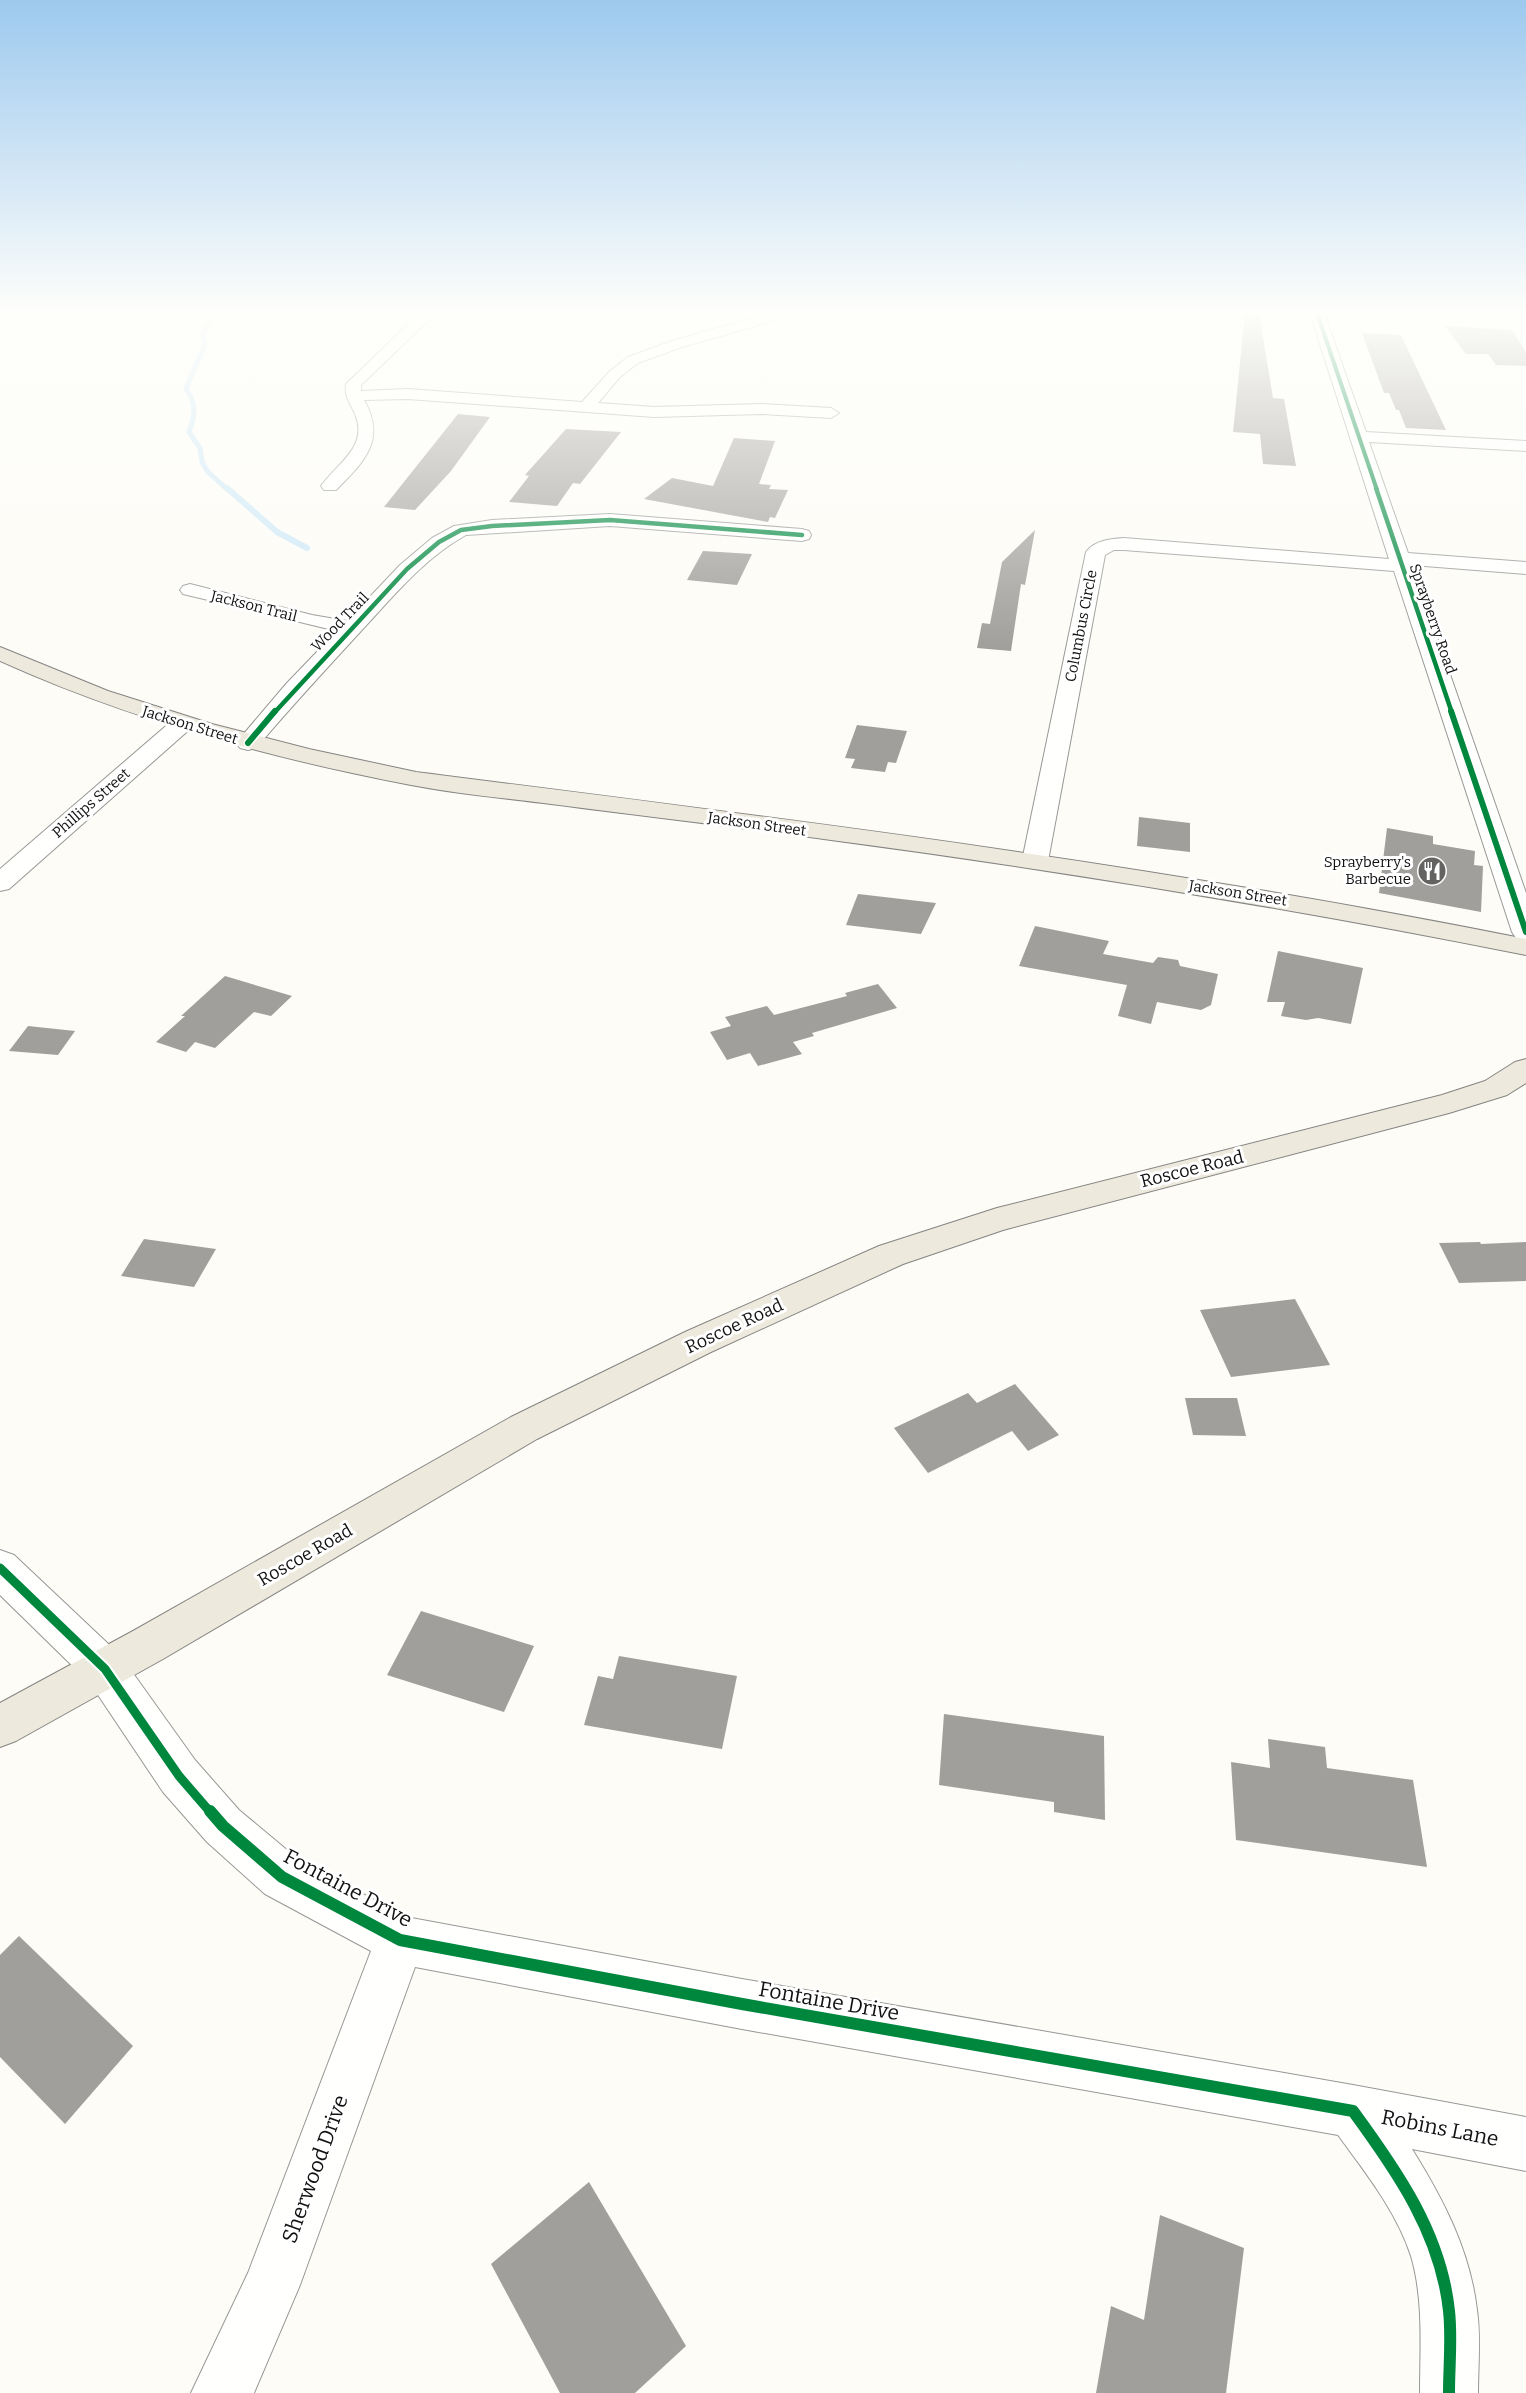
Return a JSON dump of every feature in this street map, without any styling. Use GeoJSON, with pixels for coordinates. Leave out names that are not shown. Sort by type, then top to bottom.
{"type":"FeatureCollection","features":[{"type":"Feature","properties":{"kind":"main road","name":"Jackson Street"},"geometry":{"type":"LineString","coordinates":[[0,653],[98,696],[182,724],[315,759],[416,779],[1035,861],[1315,905],[1526,947]]}},
{"type":"Feature","properties":{"kind":"main road","name":"Roscoe Road"},"geometry":{"type":"LineString","coordinates":[[0,1726],[105,1669],[524,1428],[698,1342],[891,1255],[1017,1215],[1449,1103],[1496,1088],[1526,1069]]}},
{"type":"Feature","properties":{"kind":"street"},"geometry":{"type":"LineString","coordinates":[[330,486],[358,458],[368,435],[366,425]]}},
{"type":"Feature","properties":{"kind":"street","name":"Sprayberry Road"},"geometry":{"type":"LineString","coordinates":[[1355,425],[1526,932]]}},
{"type":"Feature","properties":{"kind":"street"},"geometry":{"type":"LineString","coordinates":[[1360,438],[1526,446]]}},
{"type":"Feature","properties":{"kind":"street","name":"Wood Trail"},"geometry":{"type":"LineString","coordinates":[[248,743],[294,689],[407,570],[439,542],[460,530],[492,526],[610,520],[802,535]]}},
{"type":"Feature","properties":{"kind":"street","name":"Columbus Circle"},"geometry":{"type":"LineString","coordinates":[[1035,861],[1096,552],[1110,545],[1124,544],[1400,562]]}},
{"type":"Feature","properties":{"kind":"street"},"geometry":{"type":"LineString","coordinates":[[1400,562],[1526,568]]}},
{"type":"Feature","properties":{"kind":"street","name":"Jackson Trail"},"geometry":{"type":"LineString","coordinates":[[190,590],[312,621],[353,628]]}},
{"type":"Feature","properties":{"kind":"street","name":"Phillips Street"},"geometry":{"type":"LineString","coordinates":[[0,883],[182,724]]}},
{"type":"Feature","properties":{"kind":"street"},"geometry":{"type":"LineString","coordinates":[[0,1568],[105,1669]]}},
{"type":"Feature","properties":{"kind":"street","name":"Fontaine Drive"},"geometry":{"type":"LineString","coordinates":[[105,1669],[179,1776],[223,1827],[282,1877],[400,1940],[742,2004],[1353,2111]]}},
{"type":"Feature","properties":{"kind":"street","name":"Sherwood Drive"},"geometry":{"type":"LineString","coordinates":[[220,2393],[233,2372],[272,2285],[400,1940]]}},
{"type":"Feature","properties":{"kind":"street"},"geometry":{"type":"LineString","coordinates":[[1353,2111],[1416,2206],[1438,2254],[1449,2311],[1449,2393]]}},
{"type":"Feature","properties":{"kind":"street","name":"Robins Lane"},"geometry":{"type":"LineString","coordinates":[[1353,2111],[1526,2144]]}},
{"type":"Feature","properties":{"kind":"building"},"geometry":{"type":"Polygon","coordinates":[[[450,425],[484,425],[451,471],[415,510],[384,507],[450,425]]]}},
{"type":"Feature","properties":{"kind":"building"},"geometry":{"type":"Polygon","coordinates":[[[1234,425],[1289,425],[1296,466],[1263,464],[1260,434],[1233,432],[1234,425]]]}},
{"type":"Feature","properties":{"kind":"building"},"geometry":{"type":"Polygon","coordinates":[[[1405,425],[1443,425],[1446,430],[1406,428],[1405,425]]]}},
{"type":"Feature","properties":{"kind":"building"},"geometry":{"type":"Polygon","coordinates":[[[566,429],[621,432],[580,484],[573,483],[557,506],[509,502],[529,476],[525,475],[566,429]]]}},
{"type":"Feature","properties":{"kind":"building"},"geometry":{"type":"Polygon","coordinates":[[[734,438],[775,441],[759,484],[771,485],[769,489],[788,490],[775,518],[770,517],[768,522],[644,499],[672,478],[713,486],[734,438]]]}},
{"type":"Feature","properties":{"kind":"building"},"geometry":{"type":"Polygon","coordinates":[[[1035,530],[1025,585],[1021,584],[1011,651],[977,648],[982,623],[990,624],[1002,562],[1035,530]]]}},
{"type":"Feature","properties":{"kind":"building"},"geometry":{"type":"Polygon","coordinates":[[[703,551],[752,554],[737,585],[687,580],[703,551]]]}},
{"type":"Feature","properties":{"kind":"building"},"geometry":{"type":"Polygon","coordinates":[[[857,725],[907,731],[896,763],[888,762],[885,772],[851,768],[855,759],[845,758],[857,725]]]}},
{"type":"Feature","properties":{"kind":"building"},"geometry":{"type":"Polygon","coordinates":[[[1139,817],[1190,823],[1190,852],[1137,846],[1139,817]]]}},
{"type":"Feature","properties":{"kind":"building","name":"Sprayberry's Barbecue"},"geometry":{"type":"Polygon","coordinates":[[[1387,828],[1433,836],[1433,844],[1475,851],[1474,865],[1483,866],[1481,912],[1379,893],[1387,828]]]}},
{"type":"Feature","properties":{"kind":"building"},"geometry":{"type":"Polygon","coordinates":[[[858,894],[936,903],[921,934],[846,925],[858,894]]]}},
{"type":"Feature","properties":{"kind":"building"},"geometry":{"type":"Polygon","coordinates":[[[1035,926],[1109,941],[1103,954],[1153,963],[1158,957],[1178,960],[1180,966],[1218,974],[1211,1005],[1201,1010],[1157,1002],[1151,1024],[1118,1016],[1127,985],[1019,966],[1035,926]]]}},
{"type":"Feature","properties":{"kind":"building"},"geometry":{"type":"Polygon","coordinates":[[[1278,951],[1363,968],[1351,1024],[1318,1018],[1306,1020],[1281,1016],[1285,1002],[1267,1002],[1278,951]]]}},
{"type":"Feature","properties":{"kind":"building"},"geometry":{"type":"Polygon","coordinates":[[[225,976],[292,996],[271,1016],[254,1012],[215,1048],[195,1042],[186,1052],[156,1042],[185,1016],[181,1016],[225,976]]]}},
{"type":"Feature","properties":{"kind":"building"},"geometry":{"type":"Polygon","coordinates":[[[878,984],[897,1008],[812,1033],[814,1036],[793,1042],[802,1054],[758,1066],[750,1053],[727,1060],[710,1032],[731,1026],[725,1017],[767,1006],[774,1015],[847,996],[845,993],[878,984]]]}},
{"type":"Feature","properties":{"kind":"building"},"geometry":{"type":"Polygon","coordinates":[[[28,1026],[75,1031],[58,1055],[9,1051],[28,1026]]]}},
{"type":"Feature","properties":{"kind":"building"},"geometry":{"type":"Polygon","coordinates":[[[144,1239],[216,1249],[194,1287],[121,1276],[144,1239]]]}},
{"type":"Feature","properties":{"kind":"building"},"geometry":{"type":"Polygon","coordinates":[[[1480,1242],[1481,1244],[1526,1242],[1526,1281],[1459,1283],[1439,1243],[1480,1242]]]}},
{"type":"Feature","properties":{"kind":"building"},"geometry":{"type":"Polygon","coordinates":[[[1295,1299],[1330,1365],[1231,1377],[1200,1310],[1295,1299]]]}},
{"type":"Feature","properties":{"kind":"building"},"geometry":{"type":"Polygon","coordinates":[[[1015,1384],[1059,1435],[1028,1451],[1012,1431],[928,1473],[894,1428],[968,1393],[977,1403],[1015,1384]]]}},
{"type":"Feature","properties":{"kind":"building"},"geometry":{"type":"Polygon","coordinates":[[[1185,1398],[1237,1398],[1246,1436],[1193,1435],[1185,1398]]]}},
{"type":"Feature","properties":{"kind":"building"},"geometry":{"type":"Polygon","coordinates":[[[421,1611],[534,1646],[504,1712],[387,1675],[421,1611]]]}},
{"type":"Feature","properties":{"kind":"building"},"geometry":{"type":"Polygon","coordinates":[[[619,1656],[737,1676],[722,1749],[584,1725],[598,1676],[613,1679],[619,1656]]]}},
{"type":"Feature","properties":{"kind":"building"},"geometry":{"type":"Polygon","coordinates":[[[944,1714],[1104,1736],[1105,1820],[1054,1812],[1054,1802],[939,1785],[944,1714]]]}},
{"type":"Feature","properties":{"kind":"building"},"geometry":{"type":"Polygon","coordinates":[[[1268,1739],[1325,1747],[1327,1768],[1413,1780],[1427,1867],[1236,1840],[1231,1762],[1270,1768],[1268,1739]]]}},
{"type":"Feature","properties":{"kind":"building"},"geometry":{"type":"Polygon","coordinates":[[[19,1936],[133,2046],[65,2124],[0,2057],[0,1955],[19,1936]]]}},
{"type":"Feature","properties":{"kind":"building"},"geometry":{"type":"Polygon","coordinates":[[[589,2182],[686,2346],[635,2393],[560,2393],[491,2264],[589,2182]]]}},
{"type":"Feature","properties":{"kind":"building"},"geometry":{"type":"Polygon","coordinates":[[[1160,2215],[1244,2248],[1226,2393],[1096,2393],[1111,2306],[1144,2320],[1160,2215]]]}},
{"type":"Feature","properties":{"kind":"waterway"},"geometry":{"type":"LineString","coordinates":[[191,425],[189,432],[200,448],[202,462],[208,472],[228,490]]}},
{"type":"Feature","properties":{"kind":"waterway"},"geometry":{"type":"LineString","coordinates":[[227,488],[277,532],[307,548]]}},
{"type":"Feature","properties":{"kind":"cycle path"},"geometry":{"type":"LineString","coordinates":[[1355,425],[1526,932]]}},
{"type":"Feature","properties":{"kind":"cycle path"},"geometry":{"type":"LineString","coordinates":[[248,743],[294,689],[407,569],[439,542],[461,530],[492,526],[610,520],[802,535]]}},
{"type":"Feature","properties":{"kind":"cycle path"},"geometry":{"type":"LineString","coordinates":[[0,1568],[105,1669],[179,1776],[223,1826],[282,1877],[400,1940],[742,2004],[1353,2111],[1386,2156],[1416,2206],[1438,2254],[1449,2311],[1449,2393]]}},
{"type":"Feature","properties":{"kind":"place","name":"Sprayberry's Barbecue"},"geometry":{"type":"Point","coordinates":[1432,871]}}]}
